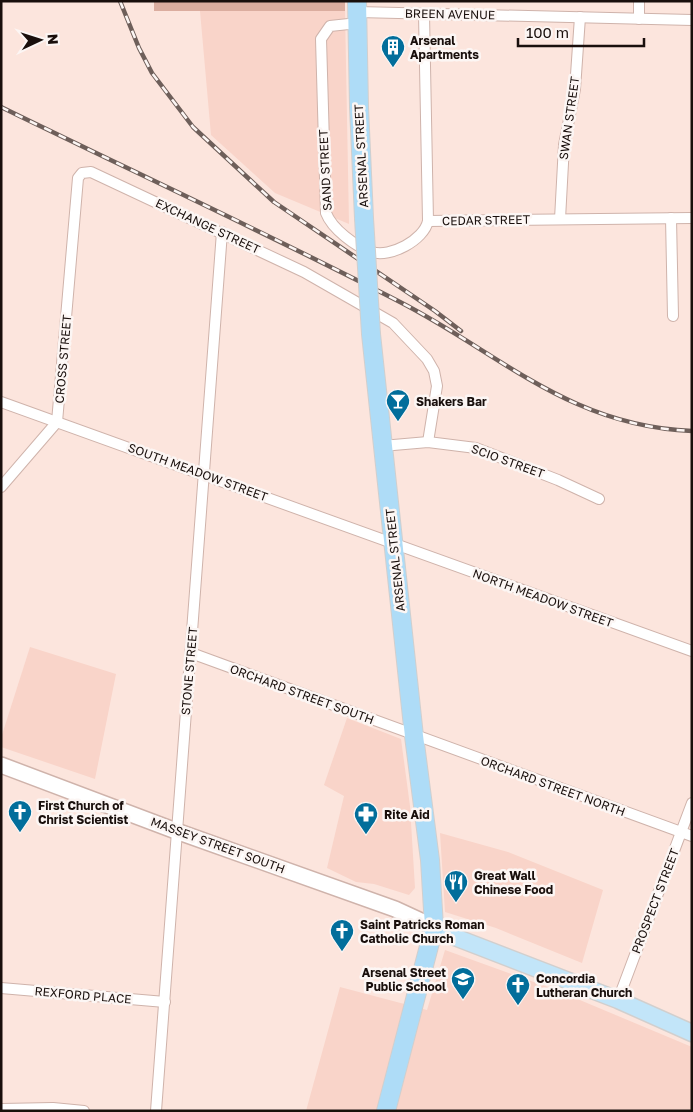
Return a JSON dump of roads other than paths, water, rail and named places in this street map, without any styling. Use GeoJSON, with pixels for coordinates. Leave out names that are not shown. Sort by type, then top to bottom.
{"type":"FeatureCollection","features":[{"type":"Feature","properties":{"kind":"highway","name":"ARSENAL STREET"},"geometry":{"type":"LineString","coordinates":[[358,12],[364,218],[372,334],[382,446],[429,854],[434,927],[386,1111]]}},
{"type":"Feature","properties":{"kind":"main road","name":"MASSEY STREET SOUTH"},"geometry":{"type":"LineString","coordinates":[[1,765],[176,831],[395,909],[434,927]]}},
{"type":"Feature","properties":{"kind":"main road"},"geometry":{"type":"LineString","coordinates":[[434,927],[452,936],[618,1000],[692,1033]]}},
{"type":"Feature","properties":{"kind":"street"},"geometry":{"type":"LineString","coordinates":[[639,1],[639,19]]}},
{"type":"Feature","properties":{"kind":"street","name":"BREEN AVENUE"},"geometry":{"type":"LineString","coordinates":[[358,12],[692,20]]}},
{"type":"Feature","properties":{"kind":"street","name":"SAND STREET"},"geometry":{"type":"LineString","coordinates":[[358,12],[330,26],[321,39],[326,213],[330,222],[338,231],[373,253],[392,250],[410,244],[423,233],[428,221]]}},
{"type":"Feature","properties":{"kind":"street","name":"CEDAR STREET"},"geometry":{"type":"LineString","coordinates":[[424,14],[428,221],[692,218]]}},
{"type":"Feature","properties":{"kind":"street","name":"SWAN STREET"},"geometry":{"type":"LineString","coordinates":[[560,219],[564,145],[575,90],[580,17]]}},
{"type":"Feature","properties":{"kind":"street","name":"EXCHANGE STREET"},"geometry":{"type":"LineString","coordinates":[[75,211],[78,178],[82,173],[92,172],[312,276],[365,306],[404,334],[427,359],[434,371],[437,386],[428,442]]}},
{"type":"Feature","properties":{"kind":"street","name":"CROSS STREET"},"geometry":{"type":"LineString","coordinates":[[57,422],[75,211]]}},
{"type":"Feature","properties":{"kind":"street"},"geometry":{"type":"LineString","coordinates":[[671,218],[673,316]]}},
{"type":"Feature","properties":{"kind":"street","name":"STONE STREET"},"geometry":{"type":"LineString","coordinates":[[156,1111],[222,232]]}},
{"type":"Feature","properties":{"kind":"street","name":"SOUTH MEADOW STREET"},"geometry":{"type":"LineString","coordinates":[[1,402],[352,528],[394,545]]}},
{"type":"Feature","properties":{"kind":"street"},"geometry":{"type":"LineString","coordinates":[[1,487],[57,422]]}},
{"type":"Feature","properties":{"kind":"street","name":"SCIO STREET"},"geometry":{"type":"LineString","coordinates":[[382,446],[428,442],[476,448],[558,480],[599,499]]}},
{"type":"Feature","properties":{"kind":"street","name":"NORTH MEADOW STREET"},"geometry":{"type":"LineString","coordinates":[[394,545],[692,651]]}},
{"type":"Feature","properties":{"kind":"street","name":"ORCHARD STREET SOUTH"},"geometry":{"type":"LineString","coordinates":[[190,653],[414,736]]}},
{"type":"Feature","properties":{"kind":"street","name":"ORCHARD STREET NORTH"},"geometry":{"type":"LineString","coordinates":[[414,736],[692,836]]}},
{"type":"Feature","properties":{"kind":"street","name":"PROSPECT STREET"},"geometry":{"type":"LineString","coordinates":[[618,1000],[692,803]]}},
{"type":"Feature","properties":{"kind":"street","name":"REXFORD PLACE"},"geometry":{"type":"LineString","coordinates":[[1,988],[164,1002]]}},
{"type":"Feature","properties":{"kind":"street"},"geometry":{"type":"LineString","coordinates":[[1,1109],[53,1108],[84,1111]]}},
{"type":"Feature","properties":{"kind":"railway"},"geometry":{"type":"LineString","coordinates":[[120,1],[139,48],[152,73],[193,127],[274,202],[435,311],[461,331]]}},
{"type":"Feature","properties":{"kind":"railway"},"geometry":{"type":"LineString","coordinates":[[1,107],[400,302],[437,322],[538,384],[572,402],[609,416],[648,426],[692,431]]}},
{"type":"Feature","properties":{"kind":"place","name":"Arsenal Apartments"},"geometry":{"type":"Point","coordinates":[393,68]}},
{"type":"Feature","properties":{"kind":"place","name":"Shakers Bar"},"geometry":{"type":"Point","coordinates":[398,422]}},
{"type":"Feature","properties":{"kind":"place","name":"First Church of Christ Scientist"},"geometry":{"type":"Point","coordinates":[20,833]}},
{"type":"Feature","properties":{"kind":"place","name":"Rite Aid"},"geometry":{"type":"Point","coordinates":[366,835]}},
{"type":"Feature","properties":{"kind":"place","name":"Great Wall Chinese Food"},"geometry":{"type":"Point","coordinates":[456,903]}},
{"type":"Feature","properties":{"kind":"place","name":"Saint Patricks Roman Catholic Church"},"geometry":{"type":"Point","coordinates":[342,952]}},
{"type":"Feature","properties":{"kind":"place","name":"Arsenal Street Public School"},"geometry":{"type":"Point","coordinates":[463,1000]}},
{"type":"Feature","properties":{"kind":"place","name":"Concordia Lutheran Church"},"geometry":{"type":"Point","coordinates":[518,1006]}}]}
